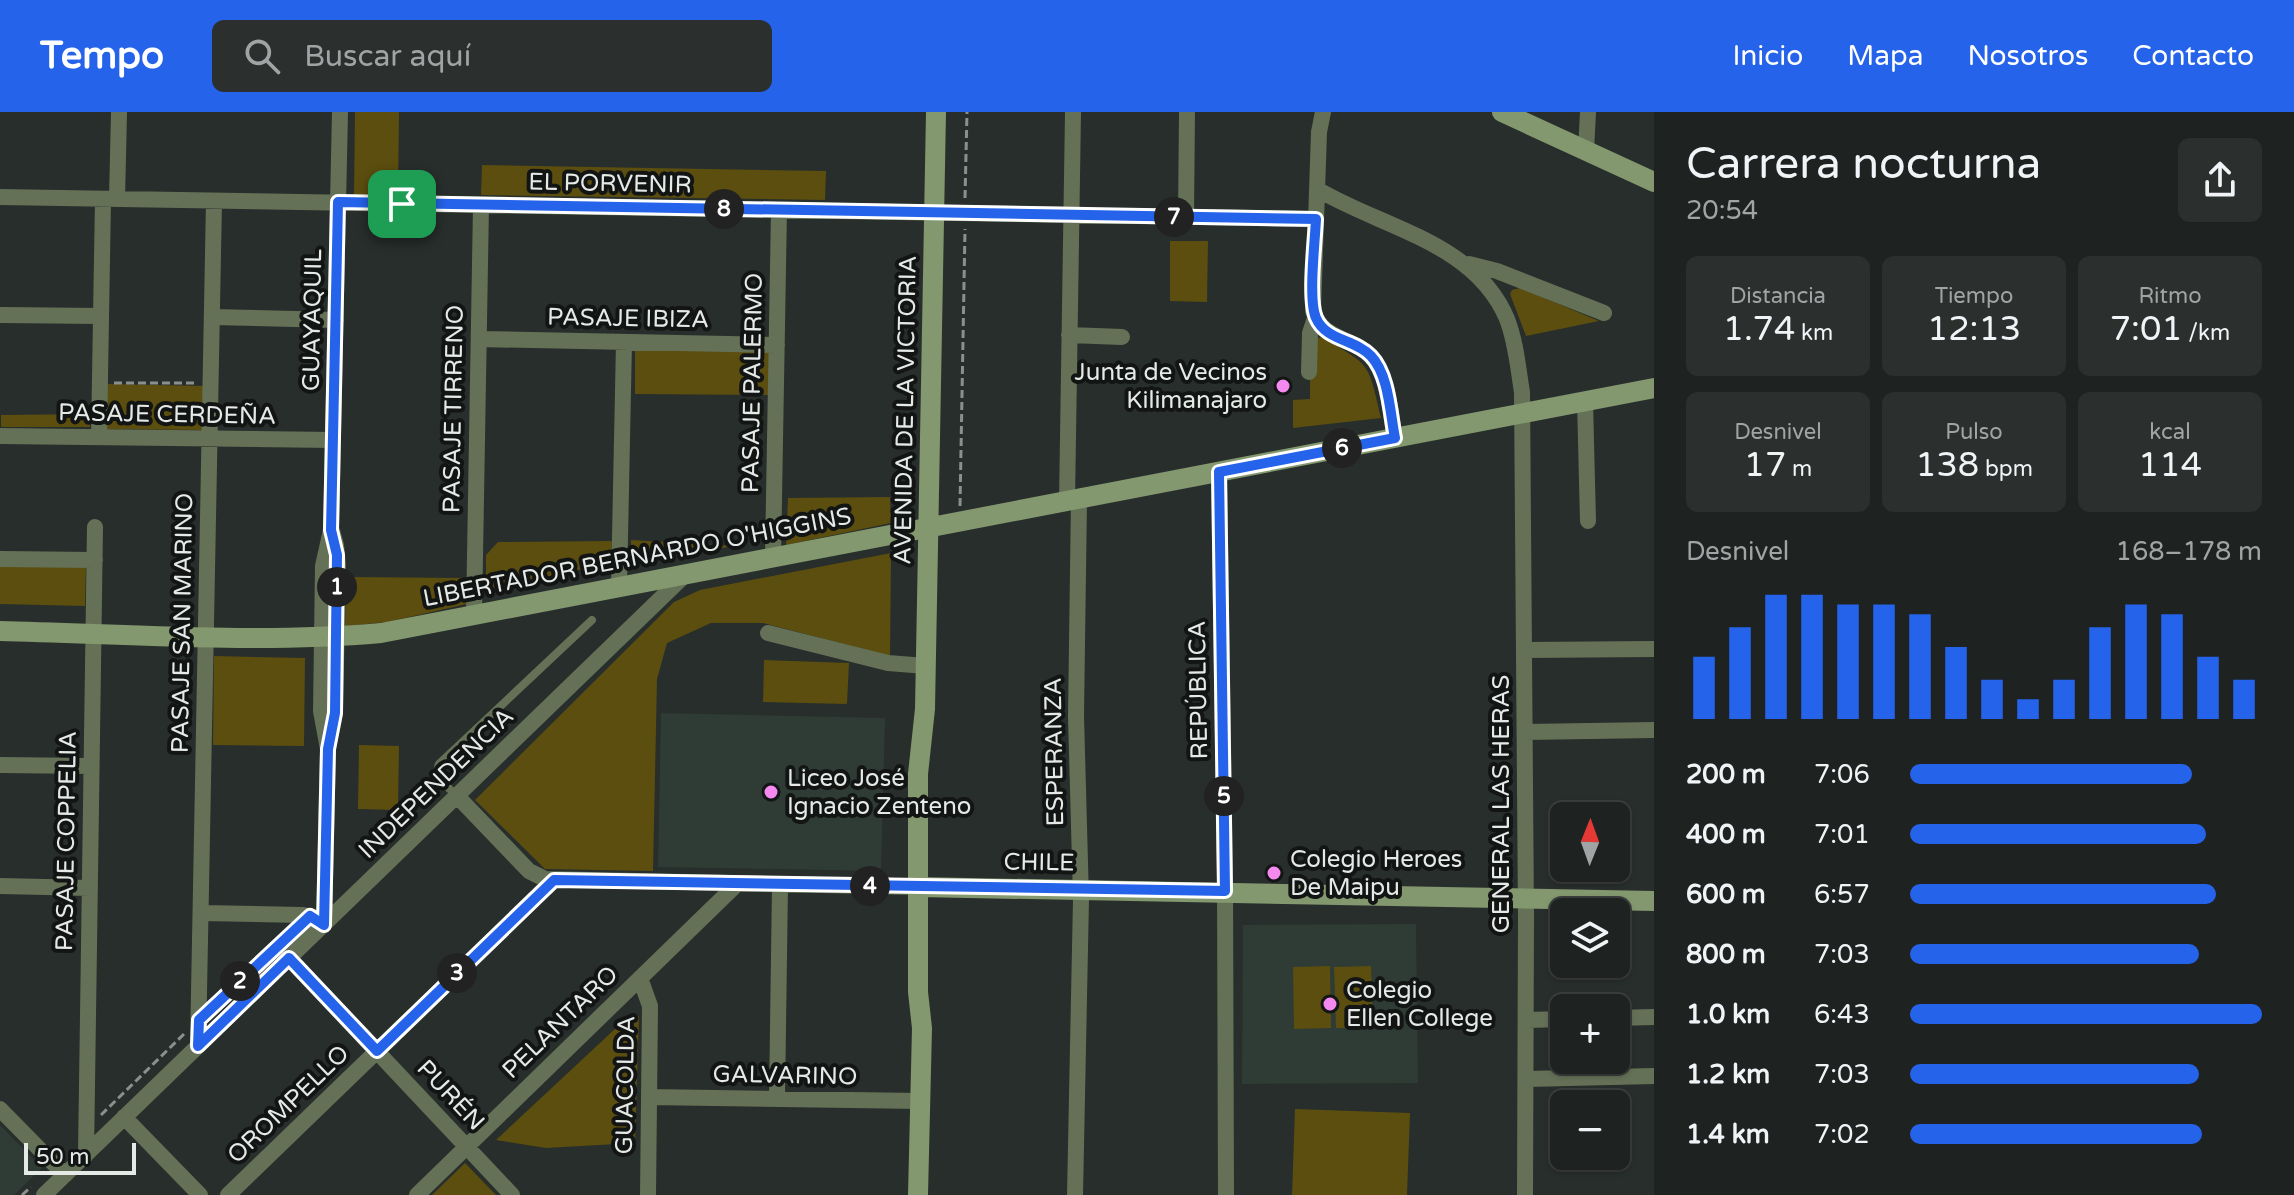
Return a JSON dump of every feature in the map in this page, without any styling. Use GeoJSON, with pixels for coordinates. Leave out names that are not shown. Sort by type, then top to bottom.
{"type":"FeatureCollection","features":[{"type":"Feature","properties":{"kind":"street"},"geometry":{"type":"LineString","coordinates":[[99,437],[101,316],[119,112]]}},
{"type":"Feature","properties":{"kind":"street","name":"GUAYAQUIL"},"geometry":{"type":"LineString","coordinates":[[324,925],[328,749],[321,720],[329,637],[323,566],[331,530],[340,112]]}},
{"type":"Feature","properties":{"kind":"street","name":"AVENIDA DE LA VICTORIA"},"geometry":{"type":"LineString","coordinates":[[918,1195],[922,1028],[918,992],[925,887],[918,774],[925,709],[936,112]]}},
{"type":"Feature","properties":{"kind":"street","name":"ESPERANZA"},"geometry":{"type":"LineString","coordinates":[[1073,112],[1069,335],[1081,888],[1075,1195]]}},
{"type":"Feature","properties":{"kind":"street"},"geometry":{"type":"LineString","coordinates":[[1186,217],[1187,112]]}},
{"type":"Feature","properties":{"kind":"street"},"geometry":{"type":"LineString","coordinates":[[1309,372],[1310,333],[1315,318],[1313,297],[1319,132],[1323,112]]}},
{"type":"Feature","properties":{"kind":"street"},"geometry":{"type":"LineString","coordinates":[[1502,112],[1654,182]]}},
{"type":"Feature","properties":{"kind":"street"},"geometry":{"type":"LineString","coordinates":[[1586,151],[1588,112]]}},
{"type":"Feature","properties":{"kind":"street"},"geometry":{"type":"LineString","coordinates":[[1317,189],[1443,250],[1464,263],[1490,289],[1508,322],[1522,392],[1522,414]]}},
{"type":"Feature","properties":{"kind":"street","name":"EL PORVENIR"},"geometry":{"type":"LineString","coordinates":[[0,197],[1316,219]]}},
{"type":"Feature","properties":{"kind":"street","name":"PASAJE SAN MARINO"},"geometry":{"type":"LineString","coordinates":[[198,1046],[214,201]]}},
{"type":"Feature","properties":{"kind":"street","name":"PASAJE TIRRENO"},"geometry":{"type":"LineString","coordinates":[[474,615],[481,205]]}},
{"type":"Feature","properties":{"kind":"street","name":"PASAJE PALERMO"},"geometry":{"type":"LineString","coordinates":[[773,556],[779,210]]}},
{"type":"Feature","properties":{"kind":"street"},"geometry":{"type":"LineString","coordinates":[[1464,263],[1497,271],[1604,313]]}},
{"type":"Feature","properties":{"kind":"street"},"geometry":{"type":"LineString","coordinates":[[0,315],[101,316]]}},
{"type":"Feature","properties":{"kind":"street"},"geometry":{"type":"LineString","coordinates":[[212,317],[336,320]]}},
{"type":"Feature","properties":{"kind":"street"},"geometry":{"type":"LineString","coordinates":[[1315,318],[1329,333],[1363,349],[1378,365],[1395,438]]}},
{"type":"Feature","properties":{"kind":"street"},"geometry":{"type":"LineString","coordinates":[[1069,335],[1122,337]]}},
{"type":"Feature","properties":{"kind":"street","name":"PASAJE IBIZA"},"geometry":{"type":"LineString","coordinates":[[479,339],[777,345]]}},
{"type":"Feature","properties":{"kind":"street"},"geometry":{"type":"LineString","coordinates":[[619,586],[624,342]]}},
{"type":"Feature","properties":{"kind":"street","name":"LIBERTADOR BERNARDO O'HIGGINS"},"geometry":{"type":"LineString","coordinates":[[0,631],[329,637],[381,633],[1654,388]]}},
{"type":"Feature","properties":{"kind":"street"},"geometry":{"type":"LineString","coordinates":[[1585,401],[1588,521]]}},
{"type":"Feature","properties":{"kind":"street","name":"GENERAL LAS HERAS"},"geometry":{"type":"LineString","coordinates":[[1522,414],[1527,1020],[1525,1195]]}},
{"type":"Feature","properties":{"kind":"street","name":"PASAJE CERDEÑA"},"geometry":{"type":"LineString","coordinates":[[0,436],[333,440]]}},
{"type":"Feature","properties":{"kind":"street","name":"REPÚBLICA"},"geometry":{"type":"LineString","coordinates":[[1219,472],[1226,1195]]}},
{"type":"Feature","properties":{"kind":"street","name":"PASAJE COPPELIA"},"geometry":{"type":"LineString","coordinates":[[86,1155],[95,527]]}},
{"type":"Feature","properties":{"kind":"street"},"geometry":{"type":"LineString","coordinates":[[0,559],[95,560]]}},
{"type":"Feature","properties":{"kind":"street","name":"INDEPENDENCIA"},"geometry":{"type":"LineString","coordinates":[[39,1190],[65,1175],[688,573]]}},
{"type":"Feature","properties":{"kind":"street"},"geometry":{"type":"LineString","coordinates":[[768,633],[888,663],[926,666]]}},
{"type":"Feature","properties":{"kind":"street"},"geometry":{"type":"LineString","coordinates":[[1524,650],[1654,649]]}},
{"type":"Feature","properties":{"kind":"street"},"geometry":{"type":"LineString","coordinates":[[1525,732],[1654,730]]}},
{"type":"Feature","properties":{"kind":"street"},"geometry":{"type":"LineString","coordinates":[[0,765],[91,766]]}},
{"type":"Feature","properties":{"kind":"street","name":"CHILE"},"geometry":{"type":"LineString","coordinates":[[457,796],[529,871],[554,880],[1654,901]]}},
{"type":"Feature","properties":{"kind":"street","name":"OROMPELLO"},"geometry":{"type":"LineString","coordinates":[[228,1195],[554,880]]}},
{"type":"Feature","properties":{"kind":"street","name":"PELANTARO"},"geometry":{"type":"LineString","coordinates":[[417,1195],[737,884]]}},
{"type":"Feature","properties":{"kind":"street"},"geometry":{"type":"LineString","coordinates":[[777,1099],[780,884]]}},
{"type":"Feature","properties":{"kind":"street"},"geometry":{"type":"LineString","coordinates":[[0,886],[90,888]]}},
{"type":"Feature","properties":{"kind":"street"},"geometry":{"type":"LineString","coordinates":[[201,913],[302,915],[314,917],[324,925]]}},
{"type":"Feature","properties":{"kind":"street","name":"PURÉN"},"geometry":{"type":"LineString","coordinates":[[289,958],[512,1195]]}},
{"type":"Feature","properties":{"kind":"street","name":"GUACOLDA"},"geometry":{"type":"LineString","coordinates":[[640,978],[650,1006],[648,1195]]}},
{"type":"Feature","properties":{"kind":"street"},"geometry":{"type":"LineString","coordinates":[[1630,1018],[1654,1017]]}},
{"type":"Feature","properties":{"kind":"street"},"geometry":{"type":"LineString","coordinates":[[1527,1020],[1550,1019]]}},
{"type":"Feature","properties":{"kind":"street"},"geometry":{"type":"LineString","coordinates":[[1527,1079],[1654,1076]]}},
{"type":"Feature","properties":{"kind":"street","name":"GALVARINO"},"geometry":{"type":"LineString","coordinates":[[649,1097],[921,1101]]}},
{"type":"Feature","properties":{"kind":"street"},"geometry":{"type":"LineString","coordinates":[[0,1109],[65,1175]]}},
{"type":"Feature","properties":{"kind":"street"},"geometry":{"type":"LineString","coordinates":[[124,1117],[200,1195]]}},
{"type":"Feature","properties":{"kind":"lane"},"geometry":{"type":"LineString","coordinates":[[457,796],[438,776],[436,770],[439,764],[592,620]]}},
{"type":"Feature","properties":{"kind":"path"},"geometry":{"type":"LineString","coordinates":[[960,522],[967,112]]}},
{"type":"Feature","properties":{"kind":"path"},"geometry":{"type":"LineString","coordinates":[[100,383],[210,383]]}},
{"type":"Feature","properties":{"kind":"path"},"geometry":{"type":"LineString","coordinates":[[86,1129],[254,968]]}},
{"type":"Feature","properties":{"kind":"path"},"geometry":{"type":"LineString","coordinates":[[22,1195],[39,1190]]}},
{"type":"Feature","properties":{"kind":"shaded area"},"geometry":{"type":"Polygon","coordinates":[[[355,112],[399,112],[398,196],[354,195],[355,112]]]}},
{"type":"Feature","properties":{"kind":"shaded area"},"geometry":{"type":"Polygon","coordinates":[[[482,165],[826,171],[825,200],[481,195],[482,165]]]}},
{"type":"Feature","properties":{"kind":"shaded area"},"geometry":{"type":"Polygon","coordinates":[[[1170,241],[1208,241],[1207,302],[1170,301],[1170,241]]]}},
{"type":"Feature","properties":{"kind":"shaded area"},"geometry":{"type":"Polygon","coordinates":[[[1520,288],[1599,321],[1526,336],[1510,294],[1512,290],[1520,288]]]}},
{"type":"Feature","properties":{"kind":"shaded area"},"geometry":{"type":"Polygon","coordinates":[[[1321,337],[1359,360],[1365,367],[1381,418],[1293,428],[1293,400],[1310,399],[1310,341],[1321,337]]]}},
{"type":"Feature","properties":{"kind":"shaded area"},"geometry":{"type":"Polygon","coordinates":[[[635,350],[772,351],[772,395],[635,394],[635,350]]]}},
{"type":"Feature","properties":{"kind":"shaded area"},"geometry":{"type":"Polygon","coordinates":[[[106,384],[206,386],[206,430],[106,429],[106,384]]]}},
{"type":"Feature","properties":{"kind":"shaded area"},"geometry":{"type":"Polygon","coordinates":[[[90,414],[90,427],[1,427],[1,415],[90,414]]]}},
{"type":"Feature","properties":{"kind":"shaded area"},"geometry":{"type":"Polygon","coordinates":[[[890,497],[891,523],[786,545],[788,498],[890,497]]]}},
{"type":"Feature","properties":{"kind":"shaded area"},"geometry":{"type":"Polygon","coordinates":[[[631,540],[734,546],[632,563],[631,540]]]}},
{"type":"Feature","properties":{"kind":"shaded area"},"geometry":{"type":"Polygon","coordinates":[[[612,541],[611,563],[486,590],[486,555],[498,542],[612,541]]]}},
{"type":"Feature","properties":{"kind":"shaded area"},"geometry":{"type":"Polygon","coordinates":[[[891,553],[890,656],[763,623],[711,623],[667,643],[657,679],[653,871],[545,869],[475,800],[674,602],[700,590],[891,553]]]}},
{"type":"Feature","properties":{"kind":"shaded area"},"geometry":{"type":"Polygon","coordinates":[[[0,563],[86,565],[85,606],[0,604],[0,563]]]}},
{"type":"Feature","properties":{"kind":"shaded area"},"geometry":{"type":"Polygon","coordinates":[[[346,577],[467,578],[467,604],[387,622],[345,626],[346,577]]]}},
{"type":"Feature","properties":{"kind":"shaded area"},"geometry":{"type":"Polygon","coordinates":[[[214,656],[305,658],[304,746],[213,745],[214,656]]]}},
{"type":"Feature","properties":{"kind":"shaded area"},"geometry":{"type":"Polygon","coordinates":[[[764,660],[849,663],[847,704],[763,702],[764,660]]]}},
{"type":"Feature","properties":{"kind":"shaded area","name":"Liceo José Ignacio Zenteno"},"geometry":{"type":"Polygon","coordinates":[[[661,713],[885,718],[881,871],[658,867],[661,713]]]}},
{"type":"Feature","properties":{"kind":"shaded area"},"geometry":{"type":"Polygon","coordinates":[[[359,745],[399,746],[398,810],[358,809],[359,745]]]}},
{"type":"Feature","properties":{"kind":"shaded area","name":"Colegio Ellen College"},"geometry":{"type":"Polygon","coordinates":[[[1416,924],[1418,1083],[1242,1084],[1243,925],[1416,924]]]}},
{"type":"Feature","properties":{"kind":"shaded area"},"geometry":{"type":"Polygon","coordinates":[[[1330,966],[1331,1028],[1294,1029],[1293,967],[1330,966]]]}},
{"type":"Feature","properties":{"kind":"shaded area"},"geometry":{"type":"Polygon","coordinates":[[[1371,966],[1373,1028],[1336,1028],[1334,967],[1371,966]]]}},
{"type":"Feature","properties":{"kind":"shaded area"},"geometry":{"type":"Polygon","coordinates":[[[631,1014],[639,1016],[635,1143],[546,1148],[496,1140],[631,1014]]]}},
{"type":"Feature","properties":{"kind":"shaded area"},"geometry":{"type":"Polygon","coordinates":[[[1295,1109],[1410,1113],[1407,1195],[1292,1195],[1295,1109]]]}},
{"type":"Feature","properties":{"kind":"shaded area"},"geometry":{"type":"Polygon","coordinates":[[[0,1125],[42,1168],[14,1195],[0,1195],[0,1125]]]}},
{"type":"Feature","properties":{"kind":"shaded area"},"geometry":{"type":"Polygon","coordinates":[[[465,1163],[496,1195],[432,1195],[465,1163]]]}},
{"type":"Feature","properties":{"kind":"place","name":"Junta de Vecinos Kilimanajaro"},"geometry":{"type":"Point","coordinates":[1283,386]}},
{"type":"Feature","properties":{"kind":"place","name":"Liceo José Ignacio Zenteno"},"geometry":{"type":"Point","coordinates":[771,792]}},
{"type":"Feature","properties":{"kind":"place","name":"Colegio Heroes De Maipu"},"geometry":{"type":"Point","coordinates":[1274,873]}},
{"type":"Feature","properties":{"kind":"place","name":"Colegio Ellen College"},"geometry":{"type":"Point","coordinates":[1330,1004]}},
{"type":"Feature","properties":{"kind":"route"},"geometry":{"type":"LineString","coordinates":[[338,202],[402,204],[1316,219],[1315,318],[1323,329],[1363,349],[1378,365],[1395,438],[1219,472],[1225,891],[554,880],[377,1051],[289,958],[198,1046],[199,1020],[310,916],[324,925],[328,749],[334,731],[335,713],[337,555],[331,530],[338,202]]}}]}
